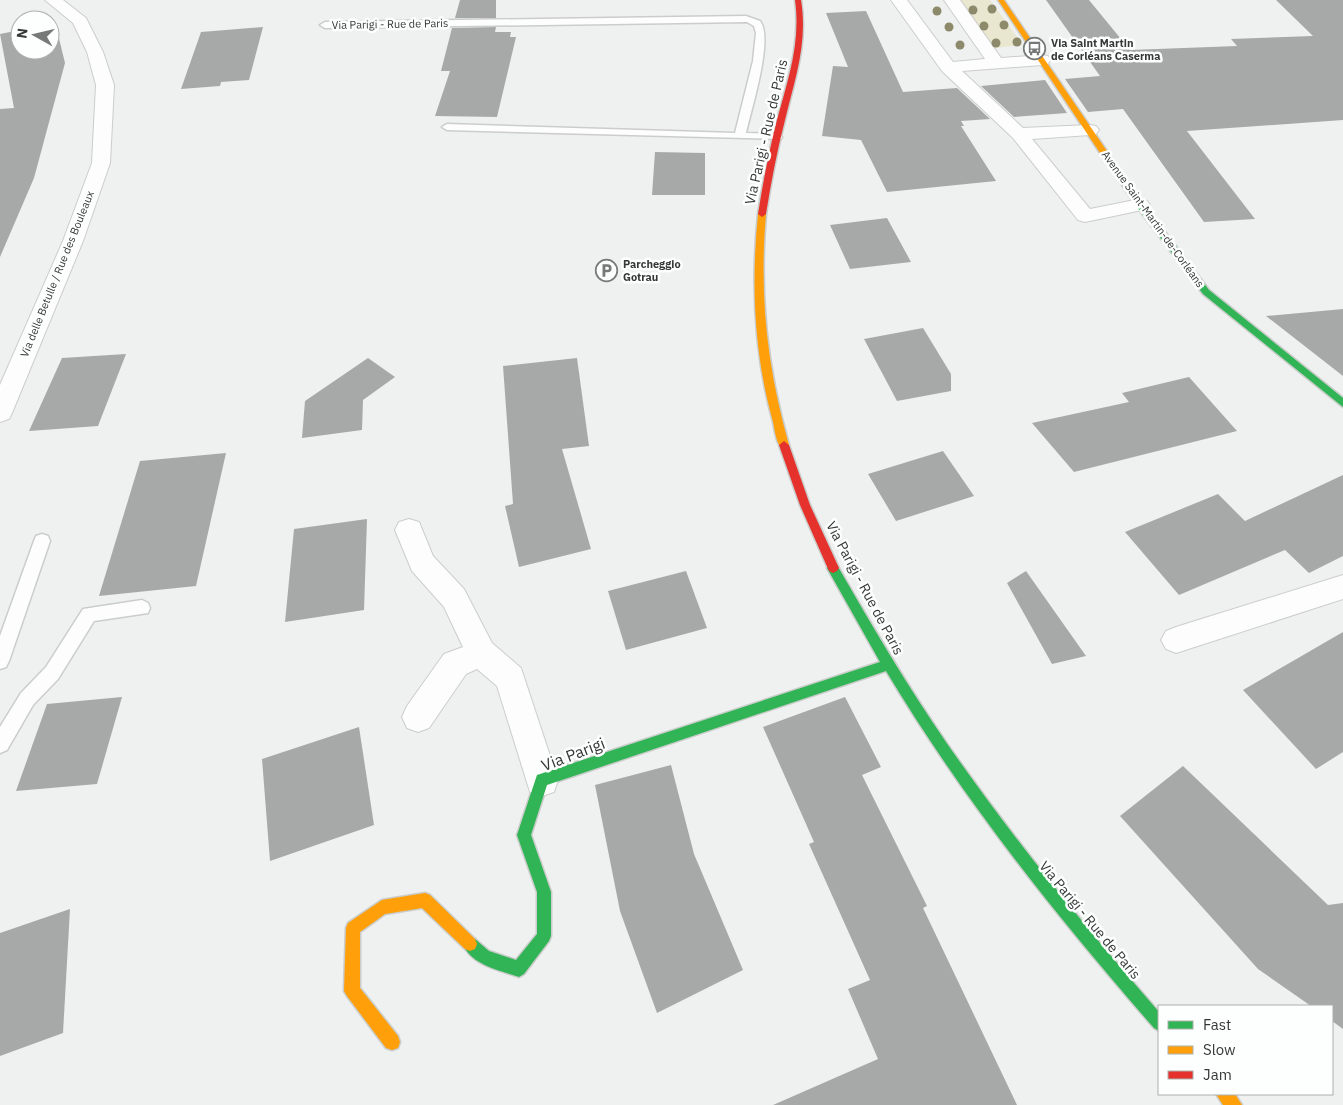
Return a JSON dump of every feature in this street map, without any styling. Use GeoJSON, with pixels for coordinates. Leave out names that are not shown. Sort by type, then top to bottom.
{"type":"FeatureCollection","features":[{"type":"Feature","properties":{"kind":"street","name":"Via delle Betulle / Rue des Bouleaux"},"geometry":{"type":"LineString","coordinates":[[0,413],[73,241],[100,163],[105,85],[95,52],[80,21],[53,0]]}},
{"type":"Feature","properties":{"kind":"street","name":"Via Parigi - Rue de Paris"},"geometry":{"type":"LineString","coordinates":[[798,0],[802,13],[798,58],[777,137],[758,245],[757,304],[768,385],[784,448],[803,501],[827,556],[888,665],[948,761],[1023,862],[1116,975],[1158,1022]]}},
{"type":"Feature","properties":{"kind":"street"},"geometry":{"type":"LineString","coordinates":[[899,0],[952,72],[1019,134],[1085,216],[1140,205]]}},
{"type":"Feature","properties":{"kind":"street"},"geometry":{"type":"LineString","coordinates":[[952,0],[997,64]]}},
{"type":"Feature","properties":{"kind":"street","name":"Avenue Saint-Martin-de-Corléans"},"geometry":{"type":"LineString","coordinates":[[1002,0],[1140,205],[1206,292],[1343,403]]}},
{"type":"Feature","properties":{"kind":"street"},"geometry":{"type":"LineString","coordinates":[[952,72],[997,64],[1042,60]]}},
{"type":"Feature","properties":{"kind":"street"},"geometry":{"type":"LineString","coordinates":[[1019,134],[1090,130]]}},
{"type":"Feature","properties":{"kind":"street"},"geometry":{"type":"LineString","coordinates":[[409,530],[422,564],[454,598],[481,654],[510,678],[542,780]]}},
{"type":"Feature","properties":{"kind":"street"},"geometry":{"type":"LineString","coordinates":[[1176,640],[1343,587]]}},
{"type":"Feature","properties":{"kind":"street"},"geometry":{"type":"LineString","coordinates":[[418,717],[455,664],[481,654]]}},
{"type":"Feature","properties":{"kind":"street","name":"Via Parigi"},"geometry":{"type":"LineString","coordinates":[[392,1042],[352,991],[353,928],[382,907],[425,900],[484,957],[519,969],[544,936],[544,892],[524,835],[542,780],[888,665]]}},
{"type":"Feature","properties":{"kind":"street"},"geometry":{"type":"LineString","coordinates":[[1225,1095],[1234,1105]]}},
{"type":"Feature","properties":{"kind":"lane","name":"Via Parigi - Rue de Paris"},"geometry":{"type":"LineString","coordinates":[[326,25],[746,19],[754,21],[760,27],[761,36],[758,58],[740,136]]}},
{"type":"Feature","properties":{"kind":"lane"},"geometry":{"type":"LineString","coordinates":[[447,127],[777,137]]}},
{"type":"Feature","properties":{"kind":"lane"},"geometry":{"type":"LineString","coordinates":[[0,661],[42,541]]}},
{"type":"Feature","properties":{"kind":"lane"},"geometry":{"type":"LineString","coordinates":[[0,744],[27,699],[52,673],[89,614],[142,608]]}},
{"type":"Feature","properties":{"kind":"shaded area"},"geometry":{"type":"Polygon","coordinates":[[[960,0],[990,0],[1023,45],[994,48],[960,0]]]}},
{"type":"Feature","properties":{"kind":"building"},"geometry":{"type":"Polygon","coordinates":[[[460,0],[496,0],[496,18],[455,18],[460,0]]]}},
{"type":"Feature","properties":{"kind":"building"},"geometry":{"type":"Polygon","coordinates":[[[1046,0],[1089,0],[1130,50],[1237,46],[1231,39],[1313,36],[1276,0],[1343,0],[1343,120],[1187,131],[1255,219],[1204,222],[1123,109],[1088,112],[1065,79],[1100,76],[1046,0]]]}},
{"type":"Feature","properties":{"kind":"building"},"geometry":{"type":"Polygon","coordinates":[[[866,11],[903,92],[957,88],[990,119],[961,121],[964,126],[961,126],[996,181],[887,192],[861,140],[822,136],[833,66],[848,67],[826,13],[866,11]]]}},
{"type":"Feature","properties":{"kind":"building"},"geometry":{"type":"Polygon","coordinates":[[[263,27],[249,80],[221,82],[220,86],[181,89],[201,32],[263,27]]]}},
{"type":"Feature","properties":{"kind":"building"},"geometry":{"type":"Polygon","coordinates":[[[496,27],[495,32],[511,32],[510,37],[516,37],[497,117],[435,116],[450,71],[441,71],[452,28],[496,27]]]}},
{"type":"Feature","properties":{"kind":"building"},"geometry":{"type":"Polygon","coordinates":[[[10,32],[10,60],[60,60],[60,42],[65,63],[34,178],[0,257],[0,109],[14,108],[0,34],[10,32]]]}},
{"type":"Feature","properties":{"kind":"building"},"geometry":{"type":"Polygon","coordinates":[[[1045,80],[1067,113],[1014,117],[981,86],[1045,80]]]}},
{"type":"Feature","properties":{"kind":"building"},"geometry":{"type":"Polygon","coordinates":[[[655,152],[705,153],[705,195],[652,195],[655,152]]]}},
{"type":"Feature","properties":{"kind":"building"},"geometry":{"type":"Polygon","coordinates":[[[887,218],[911,262],[850,269],[830,225],[887,218]]]}},
{"type":"Feature","properties":{"kind":"building"},"geometry":{"type":"Polygon","coordinates":[[[1343,309],[1343,376],[1266,316],[1343,309]]]}},
{"type":"Feature","properties":{"kind":"building"},"geometry":{"type":"Polygon","coordinates":[[[923,328],[951,374],[951,391],[897,401],[864,339],[923,328]]]}},
{"type":"Feature","properties":{"kind":"building"},"geometry":{"type":"Polygon","coordinates":[[[126,354],[98,426],[29,431],[62,358],[126,354]]]}},
{"type":"Feature","properties":{"kind":"building"},"geometry":{"type":"Polygon","coordinates":[[[368,358],[395,377],[363,400],[362,430],[302,438],[305,401],[368,358]]]}},
{"type":"Feature","properties":{"kind":"building"},"geometry":{"type":"Polygon","coordinates":[[[577,358],[589,446],[562,449],[591,549],[519,567],[505,506],[513,504],[503,366],[577,358]]]}},
{"type":"Feature","properties":{"kind":"building"},"geometry":{"type":"Polygon","coordinates":[[[1189,377],[1237,431],[1074,472],[1032,423],[1129,402],[1122,393],[1189,377]]]}},
{"type":"Feature","properties":{"kind":"building"},"geometry":{"type":"Polygon","coordinates":[[[943,451],[974,496],[896,521],[868,474],[943,451]]]}},
{"type":"Feature","properties":{"kind":"building"},"geometry":{"type":"Polygon","coordinates":[[[226,453],[196,586],[99,596],[140,461],[226,453]]]}},
{"type":"Feature","properties":{"kind":"building"},"geometry":{"type":"Polygon","coordinates":[[[1343,475],[1343,556],[1309,573],[1285,550],[1179,595],[1125,532],[1218,494],[1245,521],[1343,475]]]}},
{"type":"Feature","properties":{"kind":"building"},"geometry":{"type":"Polygon","coordinates":[[[367,519],[364,610],[285,622],[294,529],[367,519]]]}},
{"type":"Feature","properties":{"kind":"building"},"geometry":{"type":"Polygon","coordinates":[[[686,571],[707,628],[626,650],[608,591],[686,571]]]}},
{"type":"Feature","properties":{"kind":"building"},"geometry":{"type":"Polygon","coordinates":[[[1026,571],[1086,656],[1052,664],[1007,583],[1026,571]]]}},
{"type":"Feature","properties":{"kind":"building"},"geometry":{"type":"Polygon","coordinates":[[[1343,632],[1343,752],[1316,769],[1243,690],[1343,632]]]}},
{"type":"Feature","properties":{"kind":"building"},"geometry":{"type":"Polygon","coordinates":[[[122,697],[97,784],[16,791],[47,704],[122,697]]]}},
{"type":"Feature","properties":{"kind":"building"},"geometry":{"type":"Polygon","coordinates":[[[845,697],[881,767],[862,775],[927,906],[923,908],[1017,1105],[773,1105],[878,1059],[848,989],[870,980],[809,844],[814,842],[763,727],[845,697]]]}},
{"type":"Feature","properties":{"kind":"building"},"geometry":{"type":"Polygon","coordinates":[[[359,727],[374,825],[270,861],[262,759],[359,727]]]}},
{"type":"Feature","properties":{"kind":"building"},"geometry":{"type":"Polygon","coordinates":[[[671,765],[694,854],[743,970],[657,1013],[620,911],[595,785],[671,765]]]}},
{"type":"Feature","properties":{"kind":"building"},"geometry":{"type":"Polygon","coordinates":[[[1183,766],[1328,905],[1343,903],[1343,1029],[1333,1022],[1333,1005],[1310,1005],[1258,969],[1120,816],[1183,766]]]}},
{"type":"Feature","properties":{"kind":"building"},"geometry":{"type":"Polygon","coordinates":[[[70,909],[63,1033],[0,1056],[0,933],[70,909]]]}},
{"type":"Feature","properties":{"kind":"traffic: fast"},"geometry":{"type":"LineString","coordinates":[[1107,157],[1140,205],[1206,292],[1343,403]]}},
{"type":"Feature","properties":{"kind":"traffic: fast"},"geometry":{"type":"LineString","coordinates":[[833,568],[867,629],[942,748],[1024,861],[1158,1022]]}},
{"type":"Feature","properties":{"kind":"traffic: fast"},"geometry":{"type":"LineString","coordinates":[[470,944],[484,957],[519,969],[544,936],[544,892],[524,835],[542,780],[888,665]]}},
{"type":"Feature","properties":{"kind":"traffic: slow"},"geometry":{"type":"LineString","coordinates":[[1001,0],[1107,157]]}},
{"type":"Feature","properties":{"kind":"traffic: slow"},"geometry":{"type":"LineString","coordinates":[[762,214],[758,273],[761,330],[769,388],[784,445]]}},
{"type":"Feature","properties":{"kind":"traffic: slow"},"geometry":{"type":"LineString","coordinates":[[392,1042],[352,991],[353,928],[382,907],[425,900],[470,944]]}},
{"type":"Feature","properties":{"kind":"traffic: slow"},"geometry":{"type":"LineString","coordinates":[[1225,1095],[1234,1105]]}},
{"type":"Feature","properties":{"kind":"traffic: jam"},"geometry":{"type":"LineString","coordinates":[[762,214],[775,143],[797,61],[801,31],[798,0]]}},
{"type":"Feature","properties":{"kind":"traffic: jam"},"geometry":{"type":"LineString","coordinates":[[784,445],[805,505],[833,568]]}},
{"type":"Feature","properties":{"kind":"place","name":"Via Saint Martin de Corléans Caserma"},"geometry":{"type":"Point","coordinates":[1035,49]}},
{"type":"Feature","properties":{"kind":"place","name":"Parcheggio Gotrau"},"geometry":{"type":"Point","coordinates":[607,270]}}]}
